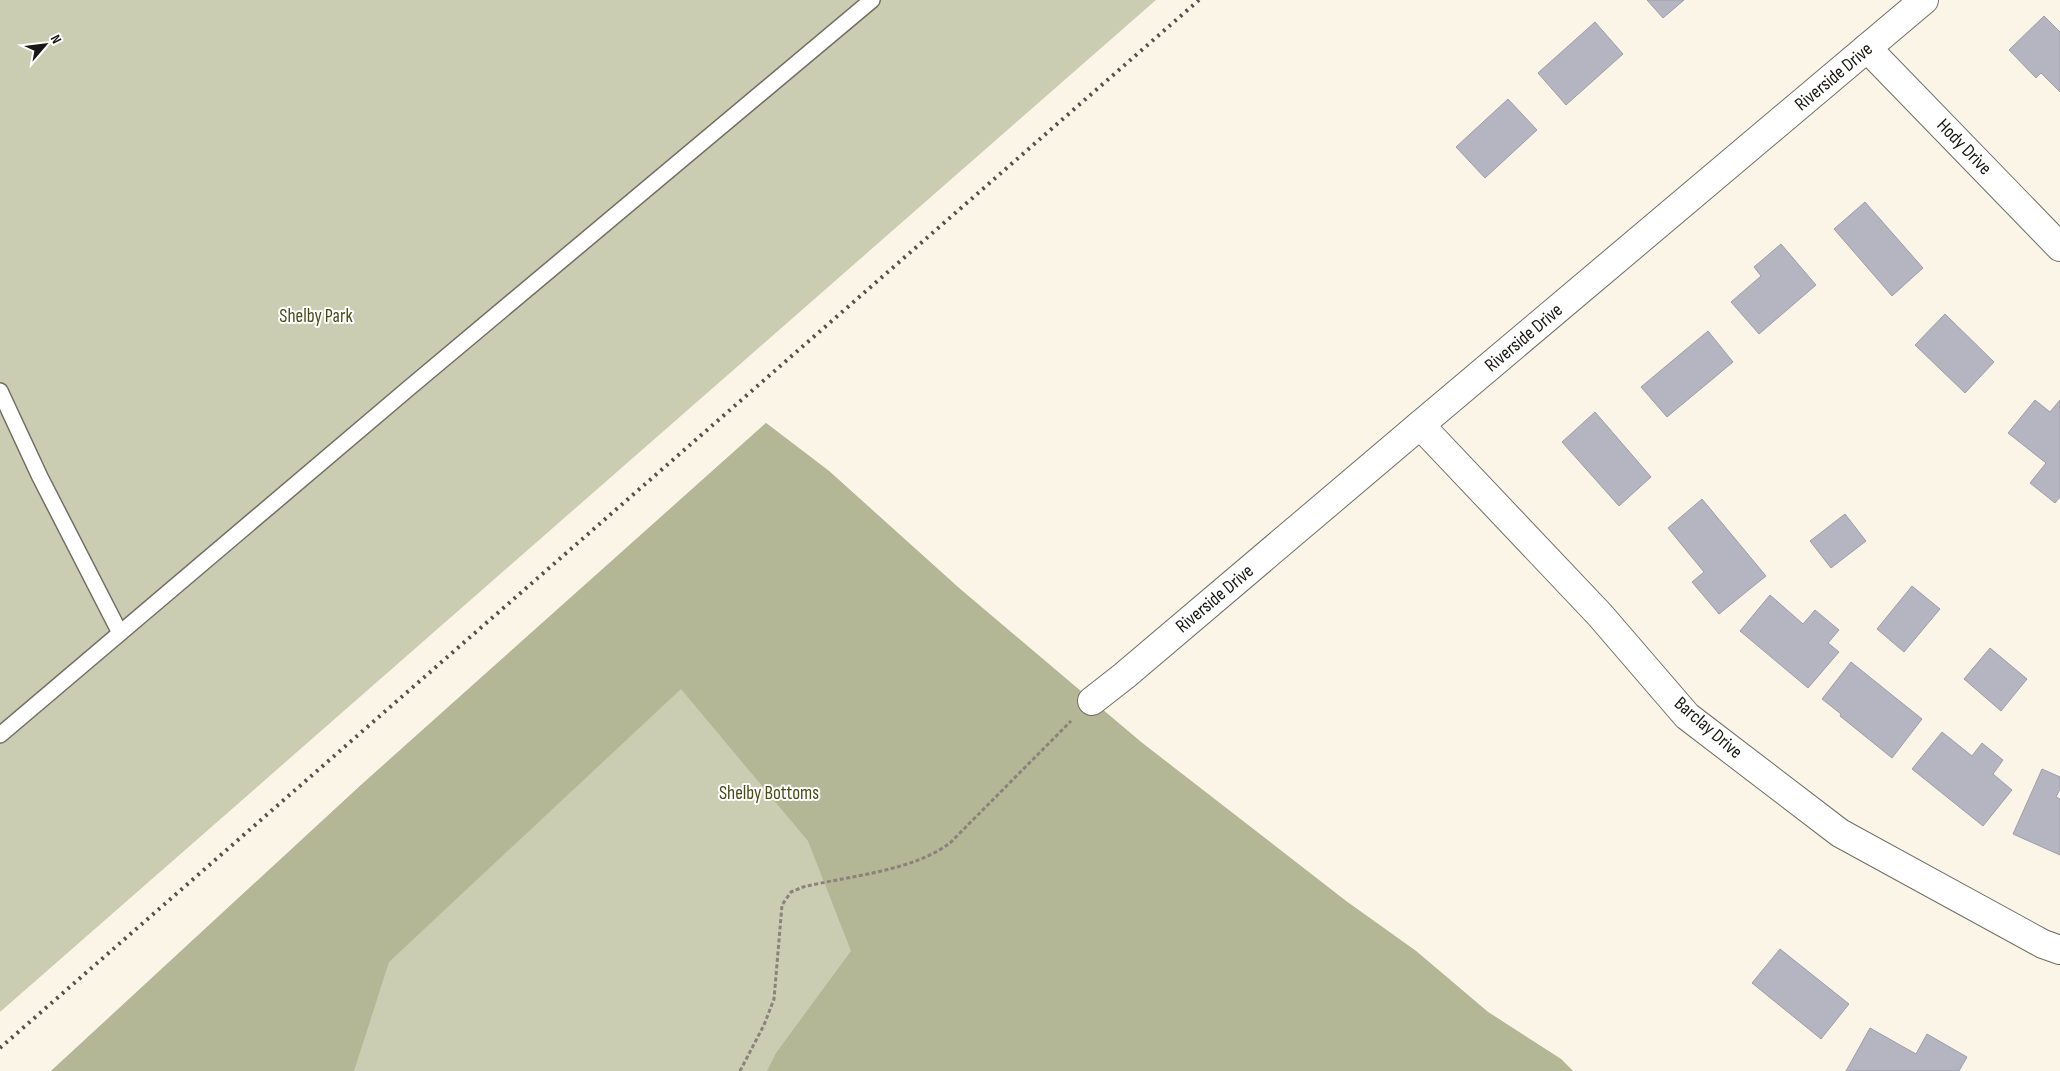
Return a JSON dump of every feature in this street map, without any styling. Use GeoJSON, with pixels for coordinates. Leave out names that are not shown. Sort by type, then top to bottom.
{"type":"FeatureCollection","features":[{"type":"Feature","properties":{"kind":"street","name":"Riverside Drive"},"geometry":{"type":"LineString","coordinates":[[1092,700],[1124,676],[1924,0]]}},
{"type":"Feature","properties":{"kind":"street","name":"Hody Drive"},"geometry":{"type":"LineString","coordinates":[[1868,48],[2060,247]]}},
{"type":"Feature","properties":{"kind":"street","name":"Barclay Drive"},"geometry":{"type":"LineString","coordinates":[[1420,425],[1600,615],[1687,716],[1840,833],[2043,944],[2060,950]]}},
{"type":"Feature","properties":{"kind":"lane"},"geometry":{"type":"LineString","coordinates":[[0,735],[416,381],[872,0]]}},
{"type":"Feature","properties":{"kind":"lane"},"geometry":{"type":"LineString","coordinates":[[0,391],[40,477],[120,633]]}},
{"type":"Feature","properties":{"kind":"path"},"geometry":{"type":"LineString","coordinates":[[740,1071],[764,1025],[774,999],[782,905],[787,897],[794,890],[811,885],[895,867],[929,856],[951,842],[1092,700]]}},
{"type":"Feature","properties":{"kind":"green space","name":"Shelby Park"},"geometry":{"type":"Polygon","coordinates":[[[0,0],[1156,0],[0,1012],[0,0]]]}},
{"type":"Feature","properties":{"kind":"green space","name":"Shelby Bottoms"},"geometry":{"type":"Polygon","coordinates":[[[766,423],[829,471],[959,588],[1141,742],[1346,901],[1416,951],[1488,1012],[1561,1059],[1573,1071],[51,1071],[361,785],[766,423]]]}},
{"type":"Feature","properties":{"kind":"green space","name":"Shelby Bottoms"},"geometry":{"type":"Polygon","coordinates":[[[766,423],[829,471],[959,588],[1141,742],[1346,901],[1416,951],[1488,1012],[1561,1059],[1573,1071],[767,1071],[776,1053],[851,951],[808,841],[681,689],[389,962],[354,1071],[51,1071],[361,785],[766,423]]]}},
{"type":"Feature","properties":{"kind":"building"},"geometry":{"type":"Polygon","coordinates":[[[1647,0],[1684,0],[1663,18],[1647,0]]]}},
{"type":"Feature","properties":{"kind":"building"},"geometry":{"type":"Polygon","coordinates":[[[2044,16],[2060,32],[2060,92],[2041,73],[2036,78],[2009,50],[2044,16]]]}},
{"type":"Feature","properties":{"kind":"building"},"geometry":{"type":"Polygon","coordinates":[[[1595,22],[1623,54],[1566,105],[1538,73],[1595,22]]]}},
{"type":"Feature","properties":{"kind":"building"},"geometry":{"type":"Polygon","coordinates":[[[1508,99],[1537,130],[1485,178],[1456,147],[1508,99]]]}},
{"type":"Feature","properties":{"kind":"building"},"geometry":{"type":"Polygon","coordinates":[[[1865,202],[1923,268],[1892,296],[1834,229],[1865,202]]]}},
{"type":"Feature","properties":{"kind":"building"},"geometry":{"type":"Polygon","coordinates":[[[1781,244],[1816,285],[1759,334],[1731,302],[1761,276],[1754,267],[1781,244]]]}},
{"type":"Feature","properties":{"kind":"building"},"geometry":{"type":"Polygon","coordinates":[[[1945,314],[1994,362],[1965,393],[1915,345],[1945,314]]]}},
{"type":"Feature","properties":{"kind":"building"},"geometry":{"type":"Polygon","coordinates":[[[1708,331],[1733,362],[1667,417],[1641,387],[1708,331]]]}},
{"type":"Feature","properties":{"kind":"building"},"geometry":{"type":"Polygon","coordinates":[[[2035,400],[2050,412],[2060,400],[2060,497],[2055,503],[2030,483],[2046,463],[2008,433],[2035,400]]]}},
{"type":"Feature","properties":{"kind":"building"},"geometry":{"type":"Polygon","coordinates":[[[1595,412],[1651,477],[1619,506],[1562,442],[1595,412]]]}},
{"type":"Feature","properties":{"kind":"building"},"geometry":{"type":"Polygon","coordinates":[[[1702,499],[1766,576],[1719,614],[1692,582],[1704,572],[1668,528],[1702,499]]]}},
{"type":"Feature","properties":{"kind":"building"},"geometry":{"type":"Polygon","coordinates":[[[1845,514],[1866,541],[1831,568],[1810,541],[1845,514]]]}},
{"type":"Feature","properties":{"kind":"building"},"geometry":{"type":"Polygon","coordinates":[[[1912,586],[1940,609],[1904,652],[1877,629],[1912,586]]]}},
{"type":"Feature","properties":{"kind":"building"},"geometry":{"type":"Polygon","coordinates":[[[1770,595],[1803,624],[1815,610],[1839,630],[1828,643],[1839,652],[1808,688],[1740,631],[1770,595]]]}},
{"type":"Feature","properties":{"kind":"building"},"geometry":{"type":"Polygon","coordinates":[[[1990,648],[2027,679],[2001,711],[1964,679],[1990,648]]]}},
{"type":"Feature","properties":{"kind":"building"},"geometry":{"type":"Polygon","coordinates":[[[1851,662],[1922,719],[1892,758],[1822,699],[1851,662]]]}},
{"type":"Feature","properties":{"kind":"building"},"geometry":{"type":"Polygon","coordinates":[[[1942,732],[1972,756],[1982,743],[2003,760],[1993,774],[2012,790],[1983,826],[1912,769],[1942,732]]]}},
{"type":"Feature","properties":{"kind":"building"},"geometry":{"type":"Polygon","coordinates":[[[2042,769],[2060,777],[2060,789],[2056,797],[2060,799],[2060,855],[2013,834],[2042,769]]]}},
{"type":"Feature","properties":{"kind":"building"},"geometry":{"type":"Polygon","coordinates":[[[1780,949],[1849,1004],[1821,1039],[1752,983],[1780,949]]]}},
{"type":"Feature","properties":{"kind":"building"},"geometry":{"type":"Polygon","coordinates":[[[1870,1028],[1916,1054],[1927,1034],[1967,1057],[1959,1071],[1846,1071],[1870,1028]]]}},
{"type":"Feature","properties":{"kind":"railway"},"geometry":{"type":"LineString","coordinates":[[0,1048],[1199,0]]}}]}
